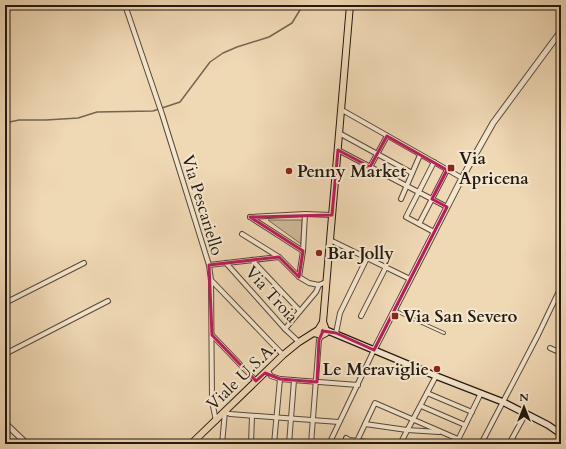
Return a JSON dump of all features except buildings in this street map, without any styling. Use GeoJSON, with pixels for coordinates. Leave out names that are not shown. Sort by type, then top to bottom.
{"type":"FeatureCollection","features":[{"type":"Feature","properties":{"kind":"main road"},"geometry":{"type":"LineString","coordinates":[[350,5],[322,330],[336,333],[436,376],[503,402],[548,425],[561,434]]}},
{"type":"Feature","properties":{"kind":"main road","name":"Viale U.S.A."},"geometry":{"type":"LineString","coordinates":[[191,444],[299,342],[322,330]]}},
{"type":"Feature","properties":{"kind":"street","name":"Via Pescariello"},"geometry":{"type":"LineString","coordinates":[[125,5],[162,114],[209,265],[212,335],[212,401],[216,420]]}},
{"type":"Feature","properties":{"kind":"street"},"geometry":{"type":"LineString","coordinates":[[329,444],[374,350],[462,178],[493,123],[561,31]]}},
{"type":"Feature","properties":{"kind":"street"},"geometry":{"type":"LineString","coordinates":[[342,110],[462,178]]}},
{"type":"Feature","properties":{"kind":"street"},"geometry":{"type":"LineString","coordinates":[[339,133],[412,173]]}},
{"type":"Feature","properties":{"kind":"street"},"geometry":{"type":"LineString","coordinates":[[370,167],[387,136]]}},
{"type":"Feature","properties":{"kind":"street"},"geometry":{"type":"LineString","coordinates":[[338,150],[447,207]]}},
{"type":"Feature","properties":{"kind":"street"},"geometry":{"type":"LineString","coordinates":[[401,199],[420,155]]}},
{"type":"Feature","properties":{"kind":"street"},"geometry":{"type":"LineString","coordinates":[[434,162],[406,217],[434,232]]}},
{"type":"Feature","properties":{"kind":"street"},"geometry":{"type":"LineString","coordinates":[[419,224],[447,170]]}},
{"type":"Feature","properties":{"kind":"street"},"geometry":{"type":"LineString","coordinates":[[299,277],[303,251],[305,214]]}},
{"type":"Feature","properties":{"kind":"street"},"geometry":{"type":"LineString","coordinates":[[303,251],[250,217],[305,214],[332,215]]}},
{"type":"Feature","properties":{"kind":"street"},"geometry":{"type":"LineString","coordinates":[[242,234],[279,256],[299,277],[309,283],[319,285],[326,282]]}},
{"type":"Feature","properties":{"kind":"street"},"geometry":{"type":"LineString","coordinates":[[330,240],[410,280]]}},
{"type":"Feature","properties":{"kind":"street"},"geometry":{"type":"LineString","coordinates":[[209,265],[279,256]]}},
{"type":"Feature","properties":{"kind":"street"},"geometry":{"type":"LineString","coordinates":[[336,333],[340,313],[367,258]]}},
{"type":"Feature","properties":{"kind":"street"},"geometry":{"type":"LineString","coordinates":[[252,260],[300,311]]}},
{"type":"Feature","properties":{"kind":"street"},"geometry":{"type":"LineString","coordinates":[[5,303],[84,263]]}},
{"type":"Feature","properties":{"kind":"street","name":"Via Troia"},"geometry":{"type":"LineString","coordinates":[[226,263],[285,329],[299,342]]}},
{"type":"Feature","properties":{"kind":"street"},"geometry":{"type":"LineString","coordinates":[[360,316],[386,267]]}},
{"type":"Feature","properties":{"kind":"street"},"geometry":{"type":"LineString","coordinates":[[210,280],[283,356]]}},
{"type":"Feature","properties":{"kind":"street"},"geometry":{"type":"LineString","coordinates":[[285,329],[316,292],[319,285]]}},
{"type":"Feature","properties":{"kind":"street"},"geometry":{"type":"LineString","coordinates":[[481,444],[561,287]]}},
{"type":"Feature","properties":{"kind":"street"},"geometry":{"type":"LineString","coordinates":[[5,354],[108,301]]}},
{"type":"Feature","properties":{"kind":"street"},"geometry":{"type":"LineString","coordinates":[[311,444],[317,382],[319,340],[322,330]]}},
{"type":"Feature","properties":{"kind":"street"},"geometry":{"type":"LineString","coordinates":[[212,335],[256,382]]}},
{"type":"Feature","properties":{"kind":"street"},"geometry":{"type":"LineString","coordinates":[[550,348],[561,353]]}},
{"type":"Feature","properties":{"kind":"street"},"geometry":{"type":"LineString","coordinates":[[268,371],[271,376],[280,379],[358,385]]}},
{"type":"Feature","properties":{"kind":"street"},"geometry":{"type":"LineString","coordinates":[[400,444],[436,376]]}},
{"type":"Feature","properties":{"kind":"street"},"geometry":{"type":"LineString","coordinates":[[274,444],[280,379]]}},
{"type":"Feature","properties":{"kind":"street"},"geometry":{"type":"LineString","coordinates":[[289,444],[294,380]]}},
{"type":"Feature","properties":{"kind":"street"},"geometry":{"type":"LineString","coordinates":[[427,393],[472,412]]}},
{"type":"Feature","properties":{"kind":"street"},"geometry":{"type":"LineString","coordinates":[[456,444],[481,393]]}},
{"type":"Feature","properties":{"kind":"street"},"geometry":{"type":"LineString","coordinates":[[357,441],[375,403],[458,439]]}},
{"type":"Feature","properties":{"kind":"street"},"geometry":{"type":"LineString","coordinates":[[421,406],[465,425]]}},
{"type":"Feature","properties":{"kind":"street"},"geometry":{"type":"LineString","coordinates":[[222,444],[225,412],[230,414],[252,416],[339,422]]}},
{"type":"Feature","properties":{"kind":"street"},"geometry":{"type":"LineString","coordinates":[[509,444],[526,413]]}},
{"type":"Feature","properties":{"kind":"street"},"geometry":{"type":"LineString","coordinates":[[251,444],[252,416]]}},
{"type":"Feature","properties":{"kind":"street"},"geometry":{"type":"LineString","coordinates":[[5,423],[27,444]]}},
{"type":"Feature","properties":{"kind":"street"},"geometry":{"type":"LineString","coordinates":[[366,424],[407,430],[442,432]]}},
{"type":"Feature","properties":{"kind":"street"},"geometry":{"type":"LineString","coordinates":[[346,438],[349,440],[385,444]]}},
{"type":"Feature","properties":{"kind":"street"},"geometry":{"type":"LineString","coordinates":[[512,439],[518,444]]}},
{"type":"Feature","properties":{"kind":"lane"},"geometry":{"type":"LineString","coordinates":[[395,310],[444,333]]}},
{"type":"Feature","properties":{"kind":"highlighted area"},"geometry":{"type":"Polygon","coordinates":[[[387,136],[447,170],[432,199],[447,207],[374,350],[336,333],[323,331],[319,340],[317,382],[280,379],[265,373],[256,381],[212,335],[209,265],[279,257],[299,277],[303,251],[250,217],[332,215],[338,150],[370,167],[387,136]]]}},
{"type":"Feature","properties":{"kind":"shaded area"},"geometry":{"type":"Polygon","coordinates":[[[268,220],[302,220],[301,244],[268,220]]]}},
{"type":"Feature","properties":{"kind":"waterway"},"geometry":{"type":"LineString","coordinates":[[5,123],[19,120],[78,118],[97,112],[153,111],[180,102],[210,62],[223,53],[237,47],[269,37],[292,23],[303,5]]}},
{"type":"Feature","properties":{"kind":"place","name":"Via Apricena"},"geometry":{"type":"Point","coordinates":[451,168]}},
{"type":"Feature","properties":{"kind":"place","name":"Penny Market"},"geometry":{"type":"Point","coordinates":[289,171]}},
{"type":"Feature","properties":{"kind":"place","name":"Bar Jolly"},"geometry":{"type":"Point","coordinates":[319,253]}},
{"type":"Feature","properties":{"kind":"place","name":"Via San Severo"},"geometry":{"type":"Point","coordinates":[395,316]}},
{"type":"Feature","properties":{"kind":"place","name":"Le Meraviglie"},"geometry":{"type":"Point","coordinates":[437,369]}}]}
